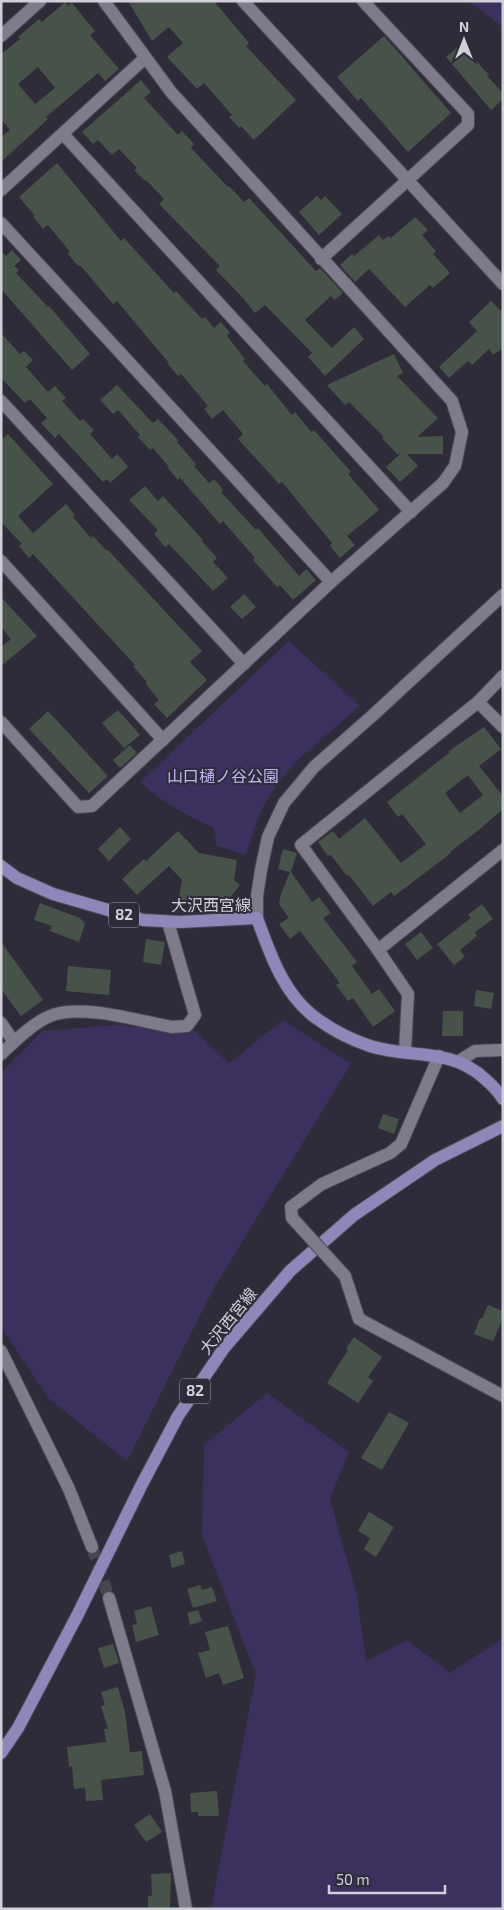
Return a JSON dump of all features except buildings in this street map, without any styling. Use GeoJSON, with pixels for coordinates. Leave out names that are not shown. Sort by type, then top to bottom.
{"type":"FeatureCollection","features":[{"type":"Feature","properties":{"kind":"main road","name":"大沢西宮線"},"geometry":{"type":"LineString","coordinates":[[1,866],[17,878],[53,894],[143,920],[168,922],[257,918],[270,956],[291,993],[316,1018],[347,1036],[371,1046],[439,1056],[459,1061],[475,1070],[503,1098]]}},
{"type":"Feature","properties":{"kind":"main road","name":"大沢西宮線"},"geometry":{"type":"LineString","coordinates":[[1,1753],[18,1728],[78,1614],[178,1416],[224,1348],[290,1271],[354,1215],[435,1160],[503,1126]]}},
{"type":"Feature","properties":{"kind":"street"},"geometry":{"type":"LineString","coordinates":[[1,36],[40,1]]}},
{"type":"Feature","properties":{"kind":"street"},"geometry":{"type":"LineString","coordinates":[[1,722],[78,807],[92,806],[331,582],[443,483],[455,466],[462,432],[452,401],[171,92],[144,58],[104,1]]}},
{"type":"Feature","properties":{"kind":"street"},"geometry":{"type":"LineString","coordinates":[[243,1],[503,284]]}},
{"type":"Feature","properties":{"kind":"street"},"geometry":{"type":"LineString","coordinates":[[322,259],[468,125],[468,114],[363,1]]}},
{"type":"Feature","properties":{"kind":"street"},"geometry":{"type":"LineString","coordinates":[[1,190],[144,58]]}},
{"type":"Feature","properties":{"kind":"street"},"geometry":{"type":"LineString","coordinates":[[63,134],[411,512]]}},
{"type":"Feature","properties":{"kind":"street"},"geometry":{"type":"LineString","coordinates":[[1,223],[331,582]]}},
{"type":"Feature","properties":{"kind":"street"},"geometry":{"type":"LineString","coordinates":[[1,401],[244,664]]}},
{"type":"Feature","properties":{"kind":"street"},"geometry":{"type":"LineString","coordinates":[[1,561],[162,740]]}},
{"type":"Feature","properties":{"kind":"street"},"geometry":{"type":"LineString","coordinates":[[257,918],[257,896],[264,853],[268,837],[284,803],[314,767],[503,595]]}},
{"type":"Feature","properties":{"kind":"street"},"geometry":{"type":"LineString","coordinates":[[405,1052],[408,994],[301,845],[478,702],[503,676]]}},
{"type":"Feature","properties":{"kind":"street"},"geometry":{"type":"LineString","coordinates":[[478,702],[503,727]]}},
{"type":"Feature","properties":{"kind":"street"},"geometry":{"type":"LineString","coordinates":[[378,950],[503,850]]}},
{"type":"Feature","properties":{"kind":"street"},"geometry":{"type":"LineString","coordinates":[[1,1054],[14,1042],[51,1016],[82,1010],[172,1027],[187,1026],[195,1015],[168,922]]}},
{"type":"Feature","properties":{"kind":"street"},"geometry":{"type":"LineString","coordinates":[[1,1023],[14,1042]]}},
{"type":"Feature","properties":{"kind":"street"},"geometry":{"type":"LineString","coordinates":[[459,1061],[475,1051],[503,1050]]}},
{"type":"Feature","properties":{"kind":"street"},"geometry":{"type":"LineString","coordinates":[[439,1056],[401,1144],[390,1153],[322,1184],[291,1207],[292,1218],[344,1276],[358,1319],[503,1396]]}},
{"type":"Feature","properties":{"kind":"street"},"geometry":{"type":"LineString","coordinates":[[1,1351],[69,1489],[92,1547]]}},
{"type":"Feature","properties":{"kind":"street"},"geometry":{"type":"LineString","coordinates":[[109,1598],[165,1791],[186,1909]]}},
{"type":"Feature","properties":{"kind":"green space"},"geometry":{"type":"Polygon","coordinates":[[[468,1],[503,1],[503,27],[468,1]]]}},
{"type":"Feature","properties":{"kind":"green space","name":"山口樋ノ谷公園"},"geometry":{"type":"Polygon","coordinates":[[[289,641],[360,706],[301,757],[281,780],[263,807],[246,855],[217,846],[214,828],[166,802],[140,782],[289,641]]]}},
{"type":"Feature","properties":{"kind":"green space"},"geometry":{"type":"Polygon","coordinates":[[[283,1020],[351,1064],[214,1288],[127,1461],[49,1399],[1,1327],[1,1073],[43,1031],[116,1025],[195,1031],[229,1063],[283,1020]]]}},
{"type":"Feature","properties":{"kind":"green space"},"geometry":{"type":"Polygon","coordinates":[[[267,1393],[349,1452],[330,1499],[357,1595],[366,1661],[407,1640],[450,1673],[503,1638],[503,1909],[211,1909],[256,1674],[202,1536],[204,1445],[267,1393]]]}},
{"type":"Feature","properties":{"kind":"tunnel"},"geometry":{"type":"LineString","coordinates":[[92,1547],[109,1598]]}}]}
